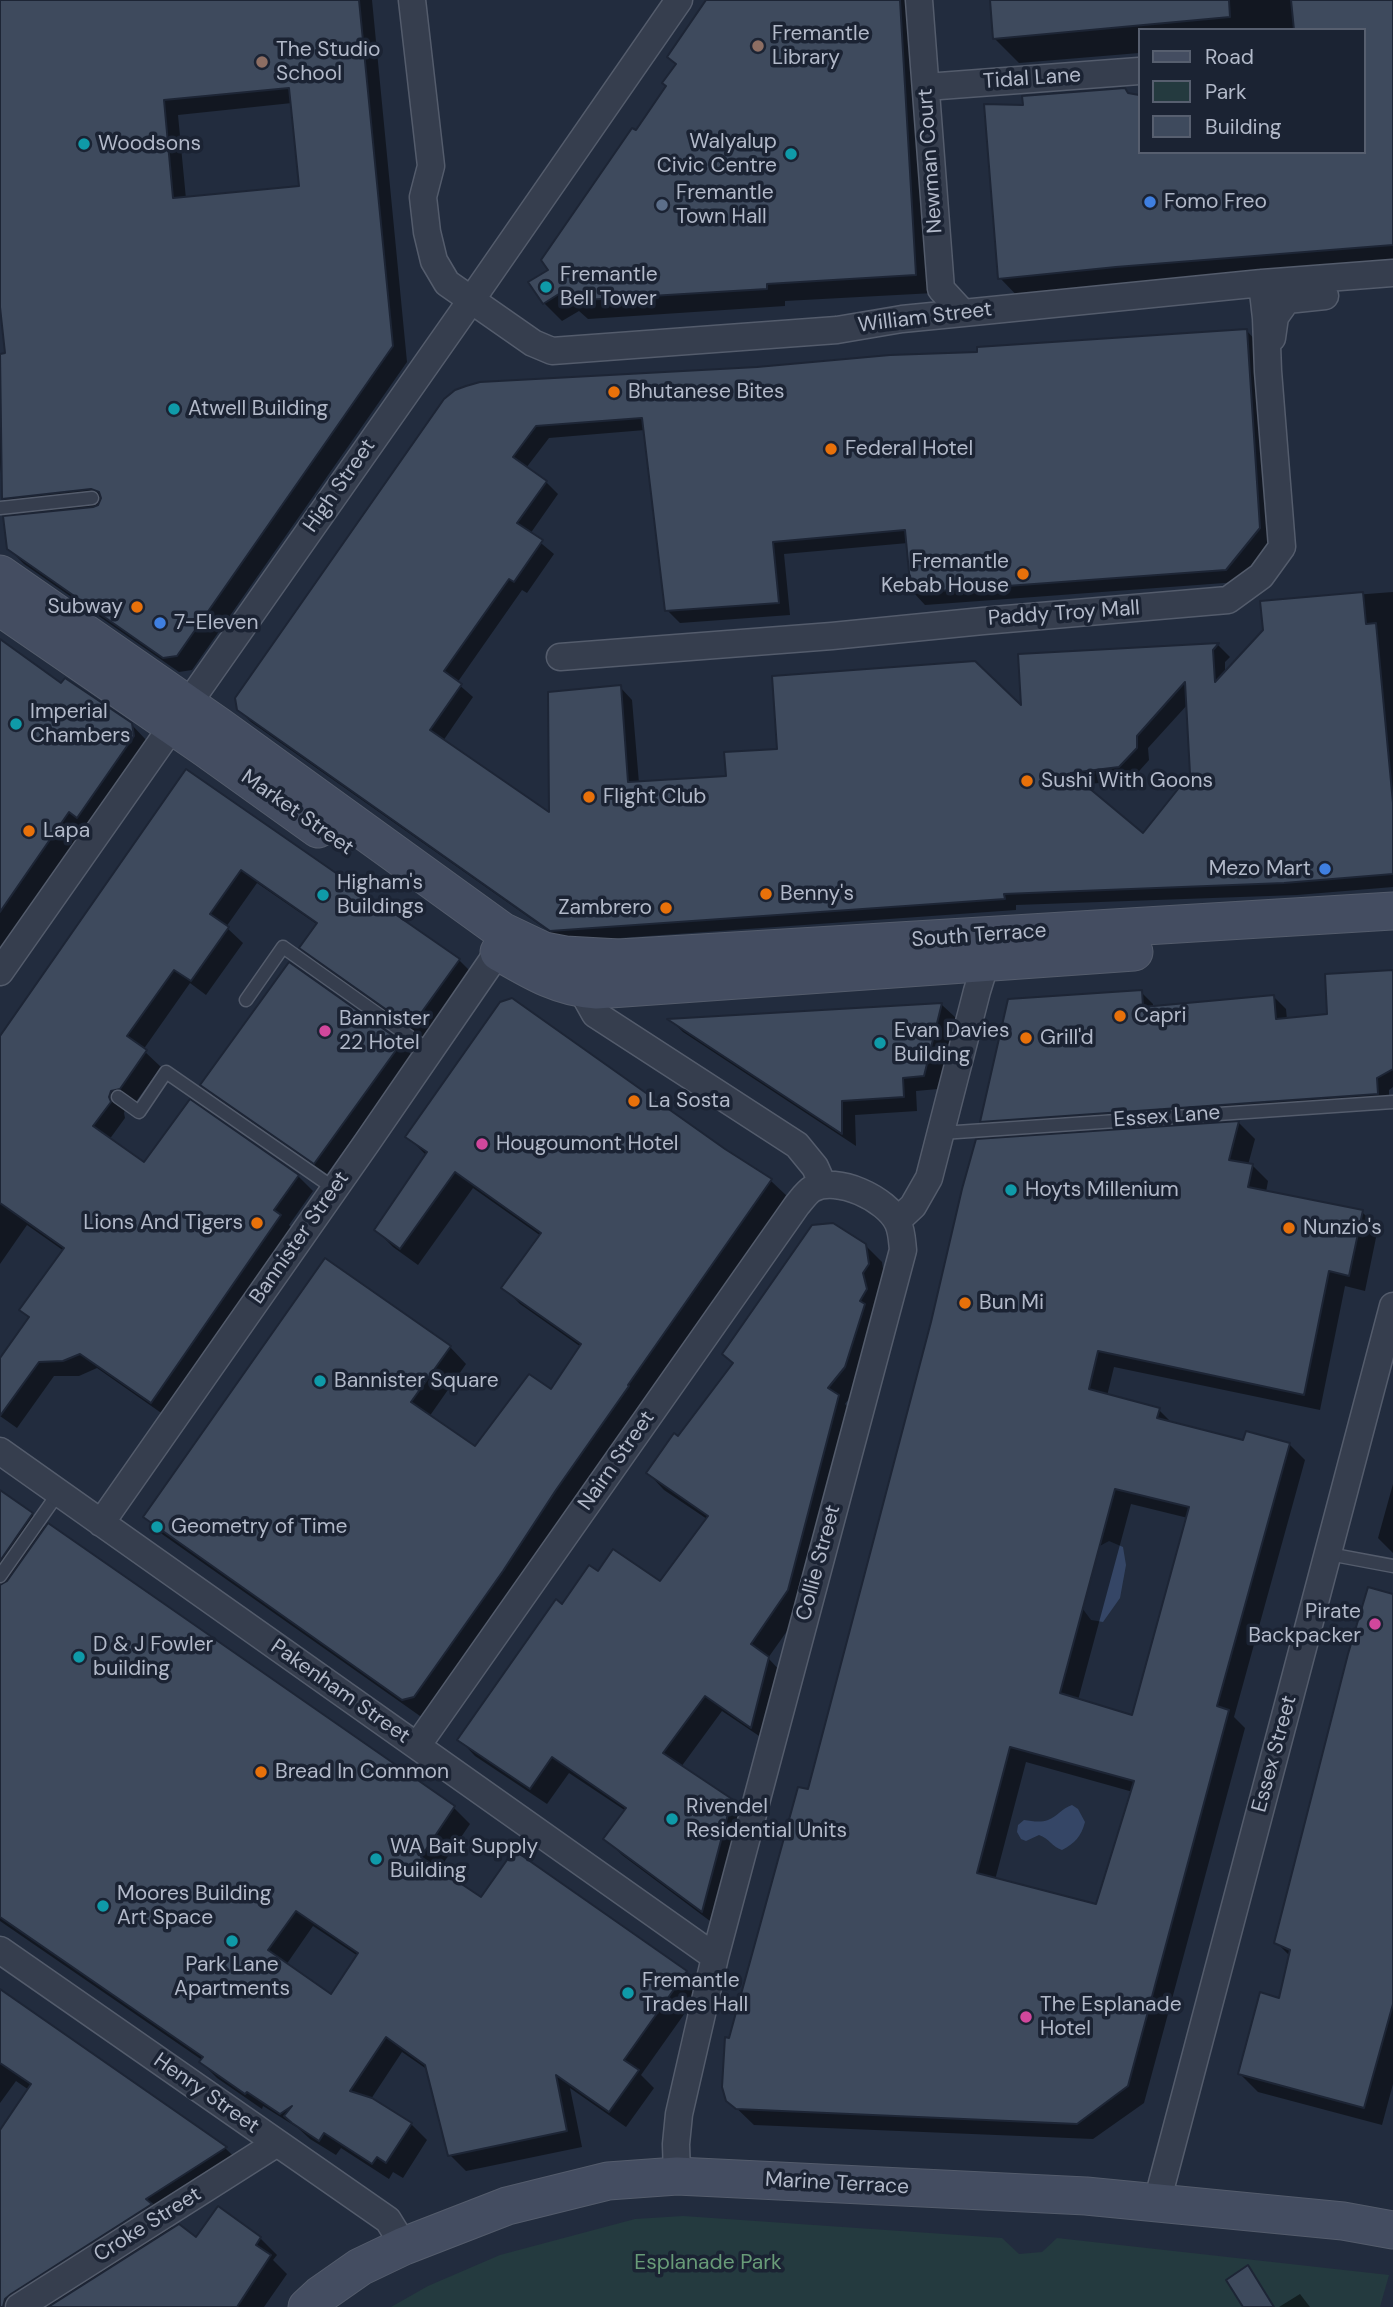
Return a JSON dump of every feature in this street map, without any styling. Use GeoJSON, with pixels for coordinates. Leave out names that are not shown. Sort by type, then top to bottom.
{"type":"FeatureCollection","features":[{"type":"Feature","properties":{"kind":"street","name":"William Street"},"geometry":{"type":"LineString","coordinates":[[412,0],[431,166],[423,197],[430,251],[447,283],[533,343],[552,351],[837,330],[902,319],[1262,283],[1393,273]]}},
{"type":"Feature","properties":{"kind":"street","name":"High Street"},"geometry":{"type":"LineString","coordinates":[[0,972],[678,0]]}},
{"type":"Feature","properties":{"kind":"street","name":"Newman Court"},"geometry":{"type":"LineString","coordinates":[[919,0],[942,289],[963,313]]}},
{"type":"Feature","properties":{"kind":"street","name":"Tidal Lane"},"geometry":{"type":"LineString","coordinates":[[926,87],[1138,71]]}},
{"type":"Feature","properties":{"kind":"street","name":"Paddy Troy Mall"},"geometry":{"type":"LineString","coordinates":[[559,657],[832,636],[1228,600],[1261,576],[1282,547],[1262,283]]}},
{"type":"Feature","properties":{"kind":"street"},"geometry":{"type":"LineString","coordinates":[[1268,360],[1275,317],[1287,300],[1393,291]]}},
{"type":"Feature","properties":{"kind":"street","name":"Market Street"},"geometry":{"type":"LineString","coordinates":[[0,574],[180,715],[327,836],[498,952],[545,979],[581,989]]}},
{"type":"Feature","properties":{"kind":"street","name":"Market Street"},"geometry":{"type":"LineString","coordinates":[[0,607],[180,715],[502,931],[544,950],[565,955]]}},
{"type":"Feature","properties":{"kind":"street","name":"South Terrace"},"geometry":{"type":"LineString","coordinates":[[565,955],[620,958],[1393,911]]}},
{"type":"Feature","properties":{"kind":"street","name":"South Terrace"},"geometry":{"type":"LineString","coordinates":[[581,989],[1393,934]]}},
{"type":"Feature","properties":{"kind":"street","name":"Bannister Street"},"geometry":{"type":"LineString","coordinates":[[101,1523],[498,952]]}},
{"type":"Feature","properties":{"kind":"street"},"geometry":{"type":"LineString","coordinates":[[581,989],[595,1014],[797,1145],[815,1167],[823,1185],[844,1185],[863,1193],[884,1206],[897,1221],[913,1206],[929,1178],[976,991],[986,962]]}},
{"type":"Feature","properties":{"kind":"street","name":"Nairn Street"},"geometry":{"type":"LineString","coordinates":[[417,1746],[797,1205],[811,1189],[823,1185]]}},
{"type":"Feature","properties":{"kind":"street","name":"Collie Street"},"geometry":{"type":"LineString","coordinates":[[677,2176],[679,2114],[715,1957],[902,1250],[902,1235],[897,1221]]}},
{"type":"Feature","properties":{"kind":"street","name":"Essex Street"},"geometry":{"type":"LineString","coordinates":[[1157,2202],[1393,1306]]}},
{"type":"Feature","properties":{"kind":"street","name":"Pakenham Street"},"geometry":{"type":"LineString","coordinates":[[0,1451],[715,1957]]}},
{"type":"Feature","properties":{"kind":"street","name":"Henry Street"},"geometry":{"type":"LineString","coordinates":[[0,1950],[388,2220],[404,2246]]}},
{"type":"Feature","properties":{"kind":"street","name":"Croke Street"},"geometry":{"type":"LineString","coordinates":[[19,2307],[277,2143]]}},
{"type":"Feature","properties":{"kind":"street","name":"Marine Terrace"},"geometry":{"type":"LineString","coordinates":[[307,2307],[360,2267],[404,2246],[507,2206],[608,2181],[677,2176],[1086,2196],[1343,2221],[1393,2230]]}},
{"type":"Feature","properties":{"kind":"lane"},"geometry":{"type":"LineString","coordinates":[[0,508],[92,498]]}},
{"type":"Feature","properties":{"kind":"lane"},"geometry":{"type":"LineString","coordinates":[[246,1000],[283,947],[430,1051]]}},
{"type":"Feature","properties":{"kind":"lane"},"geometry":{"type":"LineString","coordinates":[[118,1097],[139,1112],[166,1072],[335,1189]]}},
{"type":"Feature","properties":{"kind":"lane","name":"Essex Lane"},"geometry":{"type":"LineString","coordinates":[[942,1133],[1393,1102]]}},
{"type":"Feature","properties":{"kind":"lane"},"geometry":{"type":"LineString","coordinates":[[0,1576],[59,1492]]}},
{"type":"Feature","properties":{"kind":"lane"},"geometry":{"type":"LineString","coordinates":[[1329,1554],[1393,1566]]}},
{"type":"Feature","properties":{"kind":"green space","name":"Esplanade Park"},"geometry":{"type":"Polygon","coordinates":[[[683,2216],[1002,2238],[1019,2254],[1042,2252],[1057,2238],[1389,2275],[1380,2307],[391,2307],[428,2286],[500,2255],[635,2219],[683,2216]]]}},
{"type":"Feature","properties":{"kind":"water"},"geometry":{"type":"Polygon","coordinates":[[[1109,1541],[1123,1547],[1126,1565],[1120,1598],[1103,1622],[1091,1620],[1079,1604],[1094,1549],[1109,1541]]]}},
{"type":"Feature","properties":{"kind":"water"},"geometry":{"type":"Polygon","coordinates":[[[1072,1805],[1078,1809],[1085,1822],[1079,1836],[1071,1845],[1062,1850],[1039,1835],[1026,1841],[1021,1839],[1017,1832],[1018,1825],[1024,1820],[1048,1820],[1072,1805]]]}},
{"type":"Feature","properties":{"kind":"building"},"geometry":{"type":"Polygon","coordinates":[[[0,0],[359,0],[393,346],[177,656],[163,658],[7,549],[3,516],[93,507],[98,505],[101,498],[99,492],[91,489],[2,499],[0,354],[5,353],[0,307],[0,0]],[[289,88],[164,100],[173,198],[299,186],[289,88]]]}},
{"type":"Feature","properties":{"kind":"building","name":"Walyalup Civic Centre"},"geometry":{"type":"Polygon","coordinates":[[[706,0],[900,0],[916,275],[767,284],[767,289],[568,301],[562,292],[543,304],[528,282],[548,270],[541,260],[632,128],[636,130],[666,86],[662,83],[676,64],[667,57],[706,0]]]}},
{"type":"Feature","properties":{"kind":"building"},"geometry":{"type":"Polygon","coordinates":[[[990,0],[1229,0],[1230,17],[993,39],[990,0]]]}},
{"type":"Feature","properties":{"kind":"building","name":"Fomo Freo"},"geometry":{"type":"Polygon","coordinates":[[[1291,0],[1393,0],[1393,245],[998,279],[984,104],[1023,105],[1022,96],[1125,88],[1128,93],[1138,95],[1138,154],[1365,154],[1365,28],[1294,28],[1291,0]]]}},
{"type":"Feature","properties":{"kind":"building"},"geometry":{"type":"Polygon","coordinates":[[[1247,329],[1260,528],[1226,570],[911,593],[905,530],[773,542],[779,603],[665,611],[642,418],[536,426],[513,457],[547,481],[517,523],[543,540],[514,582],[509,579],[444,671],[462,684],[430,730],[549,812],[548,692],[621,685],[628,782],[726,776],[724,752],[777,749],[772,676],[975,661],[1021,705],[1018,654],[1219,643],[1213,650],[1215,682],[1263,630],[1260,601],[1363,592],[1366,624],[1376,623],[1393,803],[1393,874],[1284,883],[1004,894],[1005,899],[550,931],[237,710],[235,698],[444,399],[455,390],[480,382],[757,367],[890,355],[977,352],[977,347],[1247,329]],[[1185,682],[1137,736],[1137,748],[1119,767],[1071,773],[1143,833],[1190,774],[1185,682]]]}},
{"type":"Feature","properties":{"kind":"building"},"geometry":{"type":"Polygon","coordinates":[[[0,639],[61,683],[65,678],[132,723],[134,736],[77,818],[69,812],[0,912],[0,639]]]}},
{"type":"Feature","properties":{"kind":"building"},"geometry":{"type":"Polygon","coordinates":[[[186,769],[460,959],[411,1027],[299,948],[317,923],[241,870],[210,914],[229,927],[191,981],[174,970],[127,1036],[147,1050],[120,1089],[111,1091],[111,1102],[93,1126],[144,1162],[190,1099],[299,1175],[274,1210],[281,1215],[151,1403],[80,1354],[63,1361],[39,1362],[0,1416],[0,1358],[29,1317],[19,1310],[64,1248],[0,1203],[0,1036],[186,769]]]}},
{"type":"Feature","properties":{"kind":"building"},"geometry":{"type":"Polygon","coordinates":[[[289,962],[402,1042],[314,1164],[200,1085],[289,962]]]}},
{"type":"Feature","properties":{"kind":"building"},"geometry":{"type":"Polygon","coordinates":[[[1393,970],[1393,1069],[1377,1078],[1378,1094],[980,1122],[1008,999],[1142,990],[1143,1007],[1274,995],[1276,1019],[1327,1014],[1325,974],[1393,970]]]}},
{"type":"Feature","properties":{"kind":"building"},"geometry":{"type":"Polygon","coordinates":[[[512,998],[725,1149],[772,1179],[414,1697],[402,1700],[143,1517],[325,1258],[451,1346],[411,1402],[475,1446],[529,1374],[551,1389],[581,1344],[501,1288],[541,1233],[455,1172],[400,1249],[374,1230],[427,1152],[405,1137],[500,1002],[512,998]]]}},
{"type":"Feature","properties":{"kind":"building"},"geometry":{"type":"Polygon","coordinates":[[[942,1003],[924,1076],[903,1078],[904,1097],[842,1101],[842,1134],[667,1019],[942,1003]]]}},
{"type":"Feature","properties":{"kind":"building"},"geometry":{"type":"Polygon","coordinates":[[[1239,1121],[1229,1160],[1253,1164],[1248,1187],[1363,1210],[1349,1276],[1329,1271],[1304,1395],[1098,1351],[1089,1389],[1160,1408],[1157,1418],[1243,1440],[1246,1431],[1290,1443],[1217,1706],[1229,1710],[1128,2086],[1077,2124],[736,2109],[726,2101],[722,2087],[725,2037],[729,2038],[798,1787],[808,1789],[931,1322],[976,1139],[1239,1121]],[[1115,1489],[1060,1693],[1132,1715],[1189,1507],[1115,1489]],[[1010,1747],[977,1873],[1096,1904],[1134,1781],[1010,1747]]]}},
{"type":"Feature","properties":{"kind":"building"},"geometry":{"type":"Polygon","coordinates":[[[833,1223],[866,1244],[869,1264],[863,1273],[867,1289],[860,1301],[865,1304],[845,1367],[828,1388],[839,1395],[788,1590],[751,1644],[769,1657],[751,1728],[705,1696],[663,1753],[732,1799],[702,1912],[603,1839],[626,1808],[552,1757],[530,1789],[457,1740],[556,1599],[562,1604],[589,1565],[598,1571],[613,1549],[660,1581],[708,1516],[646,1473],[674,1433],[678,1436],[733,1363],[722,1354],[812,1225],[833,1223]]]}},
{"type":"Feature","properties":{"kind":"building"},"geometry":{"type":"Polygon","coordinates":[[[0,1490],[33,1513],[0,1561],[0,1490]]]}},
{"type":"Feature","properties":{"kind":"building"},"geometry":{"type":"Polygon","coordinates":[[[48,1523],[455,1806],[421,1857],[481,1897],[514,1850],[687,1971],[624,2060],[639,2070],[609,2112],[556,2075],[567,2131],[448,2156],[425,2065],[386,2037],[350,2091],[372,2098],[412,2123],[386,2163],[377,2157],[372,2164],[324,2133],[319,2141],[292,2123],[284,2116],[292,2106],[280,2114],[247,2092],[245,2094],[199,2062],[203,2057],[0,1917],[0,1585],[7,1581],[48,1523]],[[296,1911],[268,1950],[331,1994],[358,1953],[296,1911]]]}},
{"type":"Feature","properties":{"kind":"building"},"geometry":{"type":"Polygon","coordinates":[[[1368,1587],[1393,1594],[1393,2004],[1364,2108],[1238,2074],[1260,1992],[1279,1998],[1290,1950],[1274,1943],[1348,1654],[1368,1587]]]}},
{"type":"Feature","properties":{"kind":"building"},"geometry":{"type":"Polygon","coordinates":[[[0,1989],[227,2147],[146,2199],[152,2204],[11,2294],[5,2299],[3,2307],[0,2307],[0,2130],[31,2084],[0,2063],[0,1989]]]}},
{"type":"Feature","properties":{"kind":"building"},"geometry":{"type":"Polygon","coordinates":[[[218,2206],[261,2237],[256,2245],[271,2255],[237,2307],[48,2307],[179,2224],[196,2237],[218,2206]]]}},
{"type":"Feature","properties":{"kind":"building"},"geometry":{"type":"Polygon","coordinates":[[[1248,2265],[1274,2307],[1243,2307],[1226,2280],[1248,2265]]]}},
{"type":"Feature","properties":{"kind":"place","name":"Fremantle Library"},"geometry":{"type":"Point","coordinates":[758,46]}},
{"type":"Feature","properties":{"kind":"place","name":"The Studio School"},"geometry":{"type":"Point","coordinates":[262,62]}},
{"type":"Feature","properties":{"kind":"place","name":"Woodsons"},"geometry":{"type":"Point","coordinates":[84,144]}},
{"type":"Feature","properties":{"kind":"place","name":"Walyalup Civic Centre"},"geometry":{"type":"Point","coordinates":[791,154]}},
{"type":"Feature","properties":{"kind":"place","name":"Fomo Freo"},"geometry":{"type":"Point","coordinates":[1150,202]}},
{"type":"Feature","properties":{"kind":"place","name":"Fremantle Town Hall"},"geometry":{"type":"Point","coordinates":[662,205]}},
{"type":"Feature","properties":{"kind":"place","name":"Fremantle Bell Tower"},"geometry":{"type":"Point","coordinates":[546,287]}},
{"type":"Feature","properties":{"kind":"place","name":"Bhutanese Bites"},"geometry":{"type":"Point","coordinates":[614,392]}},
{"type":"Feature","properties":{"kind":"place","name":"Atwell Building"},"geometry":{"type":"Point","coordinates":[174,409]}},
{"type":"Feature","properties":{"kind":"place","name":"Federal Hotel"},"geometry":{"type":"Point","coordinates":[831,449]}},
{"type":"Feature","properties":{"kind":"place","name":"Fremantle Kebab House"},"geometry":{"type":"Point","coordinates":[1023,574]}},
{"type":"Feature","properties":{"kind":"place","name":"Subway"},"geometry":{"type":"Point","coordinates":[137,607]}},
{"type":"Feature","properties":{"kind":"place","name":"7-Eleven"},"geometry":{"type":"Point","coordinates":[160,623]}},
{"type":"Feature","properties":{"kind":"place","name":"Imperial Chambers"},"geometry":{"type":"Point","coordinates":[16,724]}},
{"type":"Feature","properties":{"kind":"place","name":"Sushi With Goons"},"geometry":{"type":"Point","coordinates":[1027,781]}},
{"type":"Feature","properties":{"kind":"place","name":"Flight Club"},"geometry":{"type":"Point","coordinates":[589,797]}},
{"type":"Feature","properties":{"kind":"place","name":"Lapa"},"geometry":{"type":"Point","coordinates":[29,831]}},
{"type":"Feature","properties":{"kind":"place","name":"Mezo Mart"},"geometry":{"type":"Point","coordinates":[1325,869]}},
{"type":"Feature","properties":{"kind":"place","name":"Benny's"},"geometry":{"type":"Point","coordinates":[766,894]}},
{"type":"Feature","properties":{"kind":"place","name":"Higham's Buildings"},"geometry":{"type":"Point","coordinates":[323,895]}},
{"type":"Feature","properties":{"kind":"place","name":"Zambrero"},"geometry":{"type":"Point","coordinates":[666,908]}},
{"type":"Feature","properties":{"kind":"place","name":"Capri"},"geometry":{"type":"Point","coordinates":[1120,1016]}},
{"type":"Feature","properties":{"kind":"place","name":"Bannister 22 Hotel"},"geometry":{"type":"Point","coordinates":[325,1031]}},
{"type":"Feature","properties":{"kind":"place","name":"Grill'd"},"geometry":{"type":"Point","coordinates":[1026,1038]}},
{"type":"Feature","properties":{"kind":"place","name":"Evan Davies Building"},"geometry":{"type":"Point","coordinates":[880,1043]}},
{"type":"Feature","properties":{"kind":"place","name":"La Sosta"},"geometry":{"type":"Point","coordinates":[634,1101]}},
{"type":"Feature","properties":{"kind":"place","name":"Hougoumont Hotel"},"geometry":{"type":"Point","coordinates":[482,1144]}},
{"type":"Feature","properties":{"kind":"place","name":"Hoyts Millenium"},"geometry":{"type":"Point","coordinates":[1011,1190]}},
{"type":"Feature","properties":{"kind":"place","name":"Lions And Tigers"},"geometry":{"type":"Point","coordinates":[257,1223]}},
{"type":"Feature","properties":{"kind":"place","name":"Nunzio's"},"geometry":{"type":"Point","coordinates":[1289,1228]}},
{"type":"Feature","properties":{"kind":"place","name":"Bun Mi"},"geometry":{"type":"Point","coordinates":[965,1303]}},
{"type":"Feature","properties":{"kind":"place","name":"Bannister Square"},"geometry":{"type":"Point","coordinates":[320,1381]}},
{"type":"Feature","properties":{"kind":"place","name":"Geometry of Time"},"geometry":{"type":"Point","coordinates":[157,1527]}},
{"type":"Feature","properties":{"kind":"place","name":"Pirate Backpacker"},"geometry":{"type":"Point","coordinates":[1375,1624]}},
{"type":"Feature","properties":{"kind":"place","name":"D & J Fowler building"},"geometry":{"type":"Point","coordinates":[79,1657]}},
{"type":"Feature","properties":{"kind":"place","name":"Bread In Common"},"geometry":{"type":"Point","coordinates":[261,1772]}},
{"type":"Feature","properties":{"kind":"place","name":"Rivendel Residential Units"},"geometry":{"type":"Point","coordinates":[672,1819]}},
{"type":"Feature","properties":{"kind":"place","name":"WA Bait Supply Building"},"geometry":{"type":"Point","coordinates":[376,1859]}},
{"type":"Feature","properties":{"kind":"place","name":"Moores Building Art Space"},"geometry":{"type":"Point","coordinates":[103,1906]}},
{"type":"Feature","properties":{"kind":"place","name":"Park Lane Apartments"},"geometry":{"type":"Point","coordinates":[232,1941]}},
{"type":"Feature","properties":{"kind":"place","name":"Fremantle Trades Hall"},"geometry":{"type":"Point","coordinates":[628,1993]}},
{"type":"Feature","properties":{"kind":"place","name":"The Esplanade Hotel"},"geometry":{"type":"Point","coordinates":[1026,2017]}}]}
